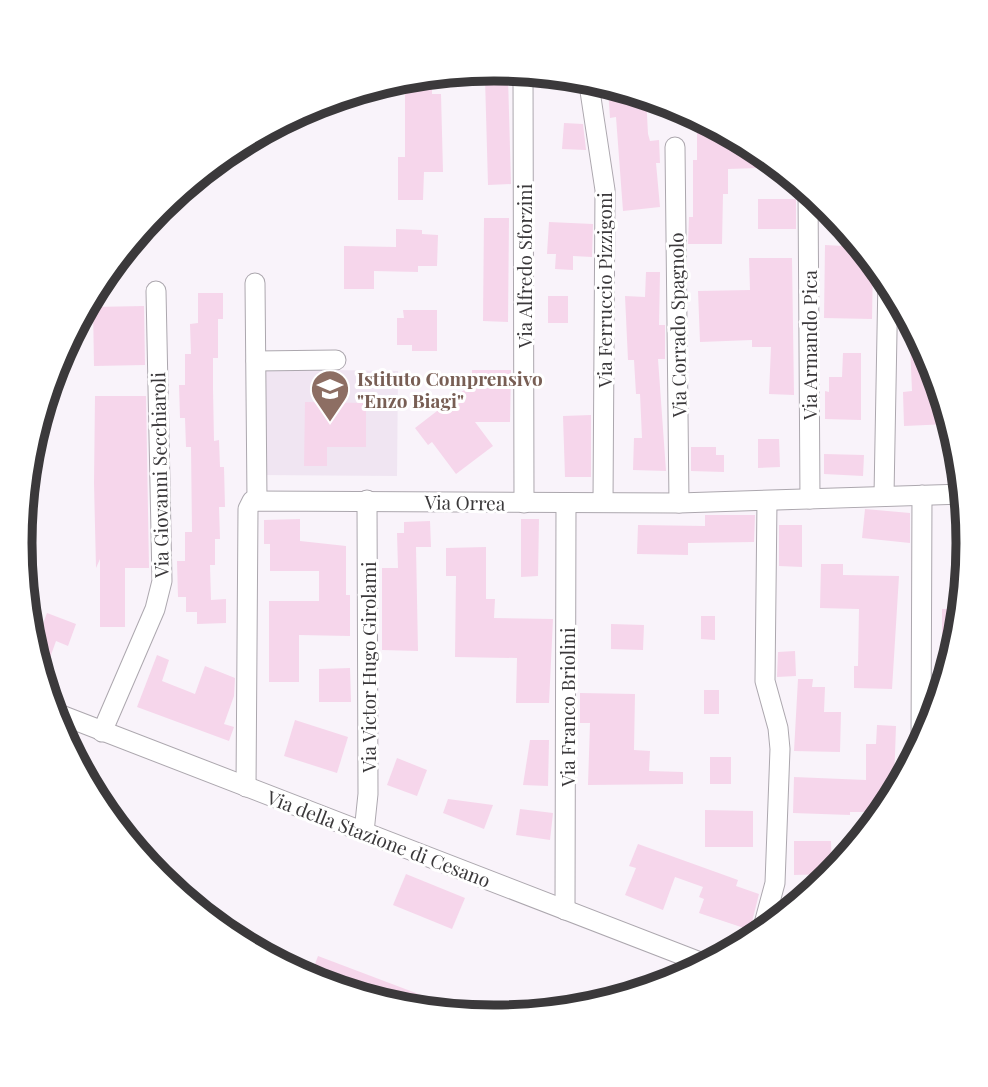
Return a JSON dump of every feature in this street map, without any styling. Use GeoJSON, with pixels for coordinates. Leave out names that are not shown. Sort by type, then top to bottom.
{"type":"FeatureCollection","features":[{"type":"Feature","properties":{"kind":"street","name":"Via Alfredo Sforzini"},"geometry":{"type":"LineString","coordinates":[[523,82],[524,502]]}},
{"type":"Feature","properties":{"kind":"street","name":"Via Ferruccio Pizzigoni"},"geometry":{"type":"LineString","coordinates":[[590,91],[604,185],[603,502]]}},
{"type":"Feature","properties":{"kind":"street","name":"Via Corrado Spagnolo"},"geometry":{"type":"LineString","coordinates":[[675,147],[679,503]]}},
{"type":"Feature","properties":{"kind":"street","name":"Via Armando Pica"},"geometry":{"type":"LineString","coordinates":[[808,204],[810,499]]}},
{"type":"Feature","properties":{"kind":"street"},"geometry":{"type":"LineString","coordinates":[[246,787],[248,509],[252,501],[257,500],[255,283]]}},
{"type":"Feature","properties":{"kind":"street","name":"Via Giovanni Secchiaroli"},"geometry":{"type":"LineString","coordinates":[[102,732],[155,609],[162,581],[156,291]]}},
{"type":"Feature","properties":{"kind":"street"},"geometry":{"type":"LineString","coordinates":[[884,495],[888,300]]}},
{"type":"Feature","properties":{"kind":"street"},"geometry":{"type":"LineString","coordinates":[[256,361],[336,360]]}},
{"type":"Feature","properties":{"kind":"street"},"geometry":{"type":"LineString","coordinates":[[920,722],[922,495]]}},
{"type":"Feature","properties":{"kind":"street","name":"Via Orrea"},"geometry":{"type":"LineString","coordinates":[[257,500],[679,503],[954,495]]}},
{"type":"Feature","properties":{"kind":"street","name":"Via Victor Hugo Girolami"},"geometry":{"type":"LineString","coordinates":[[364,832],[368,794],[367,500]]}},
{"type":"Feature","properties":{"kind":"street"},"geometry":{"type":"LineString","coordinates":[[766,917],[775,883],[780,750],[778,728],[765,681],[767,501]]}},
{"type":"Feature","properties":{"kind":"street","name":"Via Franco Briolini"},"geometry":{"type":"LineString","coordinates":[[565,910],[566,503]]}},
{"type":"Feature","properties":{"kind":"street","name":"Via della Stazione di Cesano"},"geometry":{"type":"LineString","coordinates":[[66,717],[695,960]]}},
{"type":"Feature","properties":{"kind":"shaded area","name":"Istituto Comprensivo \"Enzo Biagi\""},"geometry":{"type":"Polygon","coordinates":[[[262,369],[398,371],[397,476],[261,475],[262,369]]]}},
{"type":"Feature","properties":{"kind":"building"},"geometry":{"type":"Polygon","coordinates":[[[485,81],[508,81],[511,184],[488,185],[485,81]]]}},
{"type":"Feature","properties":{"kind":"building"},"geometry":{"type":"Polygon","coordinates":[[[432,85],[432,94],[441,94],[443,172],[424,172],[423,200],[398,200],[398,157],[405,157],[405,90],[432,85]]]}},
{"type":"Feature","properties":{"kind":"building"},"geometry":{"type":"Polygon","coordinates":[[[608,96],[647,107],[650,141],[659,140],[660,163],[656,163],[660,207],[623,211],[616,117],[610,118],[608,96]]]}},
{"type":"Feature","properties":{"kind":"building"},"geometry":{"type":"Polygon","coordinates":[[[564,123],[583,124],[586,150],[562,149],[564,123]]]}},
{"type":"Feature","properties":{"kind":"building"},"geometry":{"type":"Polygon","coordinates":[[[697,128],[759,165],[759,168],[728,169],[728,194],[723,194],[722,244],[688,244],[689,217],[693,217],[693,160],[697,160],[697,128]]]}},
{"type":"Feature","properties":{"kind":"building"},"geometry":{"type":"Polygon","coordinates":[[[758,199],[796,199],[796,229],[758,229],[758,199]]]}},
{"type":"Feature","properties":{"kind":"building"},"geometry":{"type":"Polygon","coordinates":[[[484,218],[509,218],[508,322],[483,321],[484,218]]]}},
{"type":"Feature","properties":{"kind":"building"},"geometry":{"type":"Polygon","coordinates":[[[549,222],[593,224],[592,257],[573,256],[573,270],[555,269],[556,254],[547,254],[549,222]]]}},
{"type":"Feature","properties":{"kind":"building"},"geometry":{"type":"Polygon","coordinates":[[[396,229],[422,230],[422,234],[438,235],[437,266],[418,266],[418,272],[374,271],[374,289],[344,289],[344,246],[396,247],[396,229]]]}},
{"type":"Feature","properties":{"kind":"building"},"geometry":{"type":"Polygon","coordinates":[[[825,245],[848,246],[873,278],[872,319],[824,318],[825,245]]]}},
{"type":"Feature","properties":{"kind":"building"},"geometry":{"type":"Polygon","coordinates":[[[749,258],[792,258],[794,395],[769,394],[771,347],[752,347],[752,340],[700,342],[698,291],[750,290],[749,258]]]}},
{"type":"Feature","properties":{"kind":"building"},"geometry":{"type":"Polygon","coordinates":[[[646,272],[660,272],[659,325],[665,325],[665,359],[658,359],[666,471],[633,470],[634,438],[642,438],[640,394],[636,394],[634,360],[628,360],[625,296],[645,297],[646,272]]]}},
{"type":"Feature","properties":{"kind":"building"},"geometry":{"type":"Polygon","coordinates":[[[198,293],[223,293],[223,319],[218,319],[218,358],[213,358],[213,389],[214,441],[219,440],[220,467],[224,467],[225,507],[219,507],[220,539],[215,539],[215,565],[210,565],[211,600],[226,599],[226,623],[197,624],[197,612],[186,612],[186,597],[178,597],[177,561],[185,561],[185,532],[192,532],[191,447],[186,447],[185,418],[180,418],[179,385],[185,385],[185,354],[191,354],[190,324],[198,323],[198,293]]]}},
{"type":"Feature","properties":{"kind":"building"},"geometry":{"type":"Polygon","coordinates":[[[548,296],[568,296],[568,323],[548,323],[548,296]]]}},
{"type":"Feature","properties":{"kind":"building"},"geometry":{"type":"Polygon","coordinates":[[[144,306],[145,365],[94,366],[93,312],[96,307],[144,306]]]}},
{"type":"Feature","properties":{"kind":"building"},"geometry":{"type":"Polygon","coordinates":[[[403,310],[437,310],[437,351],[412,351],[412,345],[397,345],[397,318],[404,318],[403,310]]]}},
{"type":"Feature","properties":{"kind":"building"},"geometry":{"type":"Polygon","coordinates":[[[910,345],[932,395],[941,424],[904,426],[903,392],[912,391],[910,345]]]}},
{"type":"Feature","properties":{"kind":"building"},"geometry":{"type":"Polygon","coordinates":[[[843,353],[861,353],[861,420],[825,419],[825,391],[829,392],[829,377],[842,377],[843,353]]]}},
{"type":"Feature","properties":{"kind":"building"},"geometry":{"type":"Polygon","coordinates":[[[472,370],[511,370],[510,422],[475,422],[493,446],[456,474],[432,442],[428,445],[415,428],[472,384],[472,370]]]}},
{"type":"Feature","properties":{"kind":"building"},"geometry":{"type":"Polygon","coordinates":[[[95,396],[146,396],[149,568],[125,568],[125,627],[100,627],[100,559],[96,568],[94,483],[95,396]]]}},
{"type":"Feature","properties":{"kind":"building"},"geometry":{"type":"Polygon","coordinates":[[[305,402],[366,403],[366,447],[327,447],[327,466],[304,466],[305,402]]]}},
{"type":"Feature","properties":{"kind":"building"},"geometry":{"type":"Polygon","coordinates":[[[591,415],[591,477],[565,477],[563,416],[591,415]]]}},
{"type":"Feature","properties":{"kind":"building"},"geometry":{"type":"Polygon","coordinates":[[[758,439],[779,439],[780,467],[758,468],[758,439]]]}},
{"type":"Feature","properties":{"kind":"building"},"geometry":{"type":"Polygon","coordinates":[[[691,447],[716,447],[716,455],[724,455],[724,472],[691,471],[691,447]]]}},
{"type":"Feature","properties":{"kind":"building"},"geometry":{"type":"Polygon","coordinates":[[[824,454],[864,455],[863,476],[824,474],[824,454]]]}},
{"type":"Feature","properties":{"kind":"building"},"geometry":{"type":"Polygon","coordinates":[[[865,509],[910,513],[910,543],[862,538],[865,509]]]}},
{"type":"Feature","properties":{"kind":"building"},"geometry":{"type":"Polygon","coordinates":[[[705,515],[755,515],[754,542],[688,543],[688,555],[637,554],[638,525],[705,526],[705,515]]]}},
{"type":"Feature","properties":{"kind":"building"},"geometry":{"type":"Polygon","coordinates":[[[300,519],[300,541],[346,546],[346,595],[350,595],[350,636],[299,635],[299,682],[269,682],[269,601],[319,601],[319,571],[270,571],[270,544],[264,544],[264,520],[300,519]]]}},
{"type":"Feature","properties":{"kind":"building"},"geometry":{"type":"Polygon","coordinates":[[[521,519],[539,519],[538,576],[521,577],[521,519]]]}},
{"type":"Feature","properties":{"kind":"building"},"geometry":{"type":"Polygon","coordinates":[[[430,521],[431,547],[416,547],[418,651],[382,650],[382,568],[398,568],[397,533],[404,533],[404,522],[430,521]]]}},
{"type":"Feature","properties":{"kind":"building"},"geometry":{"type":"Polygon","coordinates":[[[779,525],[802,525],[802,567],[779,566],[779,525]]]}},
{"type":"Feature","properties":{"kind":"building"},"geometry":{"type":"Polygon","coordinates":[[[486,547],[486,599],[495,599],[494,618],[553,619],[549,703],[516,703],[517,658],[455,657],[456,576],[446,576],[446,548],[486,547]]]}},
{"type":"Feature","properties":{"kind":"building"},"geometry":{"type":"Polygon","coordinates":[[[821,564],[843,564],[843,575],[899,576],[892,689],[854,688],[854,666],[858,666],[859,609],[820,608],[821,564]]]}},
{"type":"Feature","properties":{"kind":"building"},"geometry":{"type":"Polygon","coordinates":[[[942,609],[952,609],[948,634],[942,659],[942,609]]]}},
{"type":"Feature","properties":{"kind":"building"},"geometry":{"type":"Polygon","coordinates":[[[47,613],[76,624],[68,646],[56,641],[48,665],[40,632],[47,613]]]}},
{"type":"Feature","properties":{"kind":"building"},"geometry":{"type":"Polygon","coordinates":[[[701,616],[715,616],[715,640],[701,639],[701,616]]]}},
{"type":"Feature","properties":{"kind":"building"},"geometry":{"type":"Polygon","coordinates":[[[611,624],[644,625],[643,650],[611,649],[611,624]]]}},
{"type":"Feature","properties":{"kind":"building"},"geometry":{"type":"Polygon","coordinates":[[[795,651],[796,676],[777,677],[778,652],[795,651]]]}},
{"type":"Feature","properties":{"kind":"building"},"geometry":{"type":"Polygon","coordinates":[[[157,655],[169,660],[162,681],[195,694],[205,666],[235,678],[234,696],[224,724],[234,727],[229,741],[137,707],[157,655]]]}},
{"type":"Feature","properties":{"kind":"building"},"geometry":{"type":"Polygon","coordinates":[[[350,668],[351,702],[319,702],[319,669],[350,668]]]}},
{"type":"Feature","properties":{"kind":"building"},"geometry":{"type":"Polygon","coordinates":[[[798,679],[813,679],[812,687],[825,687],[824,712],[841,712],[840,752],[794,751],[798,679]]]}},
{"type":"Feature","properties":{"kind":"building"},"geometry":{"type":"Polygon","coordinates":[[[704,690],[719,690],[719,714],[704,714],[704,690]]]}},
{"type":"Feature","properties":{"kind":"building"},"geometry":{"type":"Polygon","coordinates":[[[580,693],[635,694],[634,750],[650,751],[649,771],[683,772],[683,784],[588,785],[590,723],[580,723],[580,693]]]}},
{"type":"Feature","properties":{"kind":"building"},"geometry":{"type":"Polygon","coordinates":[[[295,720],[348,737],[337,773],[284,756],[295,720]]]}},
{"type":"Feature","properties":{"kind":"building"},"geometry":{"type":"Polygon","coordinates":[[[877,725],[896,726],[894,776],[870,812],[850,812],[850,815],[793,813],[794,777],[866,780],[866,744],[876,744],[877,725]]]}},
{"type":"Feature","properties":{"kind":"building"},"geometry":{"type":"Polygon","coordinates":[[[530,740],[549,740],[548,786],[523,785],[530,740]]]}},
{"type":"Feature","properties":{"kind":"building"},"geometry":{"type":"Polygon","coordinates":[[[710,757],[731,757],[731,784],[710,784],[710,757]]]}},
{"type":"Feature","properties":{"kind":"building"},"geometry":{"type":"Polygon","coordinates":[[[397,758],[427,770],[417,796],[387,785],[397,758]]]}},
{"type":"Feature","properties":{"kind":"building"},"geometry":{"type":"Polygon","coordinates":[[[448,799],[493,805],[484,829],[443,813],[448,799]]]}},
{"type":"Feature","properties":{"kind":"building"},"geometry":{"type":"Polygon","coordinates":[[[520,809],[553,813],[550,840],[516,835],[520,809]]]}},
{"type":"Feature","properties":{"kind":"building"},"geometry":{"type":"Polygon","coordinates":[[[705,810],[753,811],[753,847],[705,847],[705,810]]]}},
{"type":"Feature","properties":{"kind":"building"},"geometry":{"type":"Polygon","coordinates":[[[794,841],[831,841],[832,859],[821,871],[817,874],[794,875],[794,841]]]}},
{"type":"Feature","properties":{"kind":"building"},"geometry":{"type":"Polygon","coordinates":[[[638,844],[738,880],[736,886],[759,894],[750,928],[699,913],[704,899],[699,897],[703,887],[675,877],[663,910],[625,895],[636,868],[629,866],[638,844]]]}},
{"type":"Feature","properties":{"kind":"building"},"geometry":{"type":"Polygon","coordinates":[[[406,874],[465,898],[452,929],[393,905],[406,874]]]}},
{"type":"Feature","properties":{"kind":"building"},"geometry":{"type":"Polygon","coordinates":[[[318,956],[429,998],[428,1001],[374,990],[313,969],[318,956]]]}},
{"type":"Feature","properties":{"kind":"place","name":"Istituto Comprensivo \"Enzo Biagi\""},"geometry":{"type":"Point","coordinates":[330,423]}}]}
